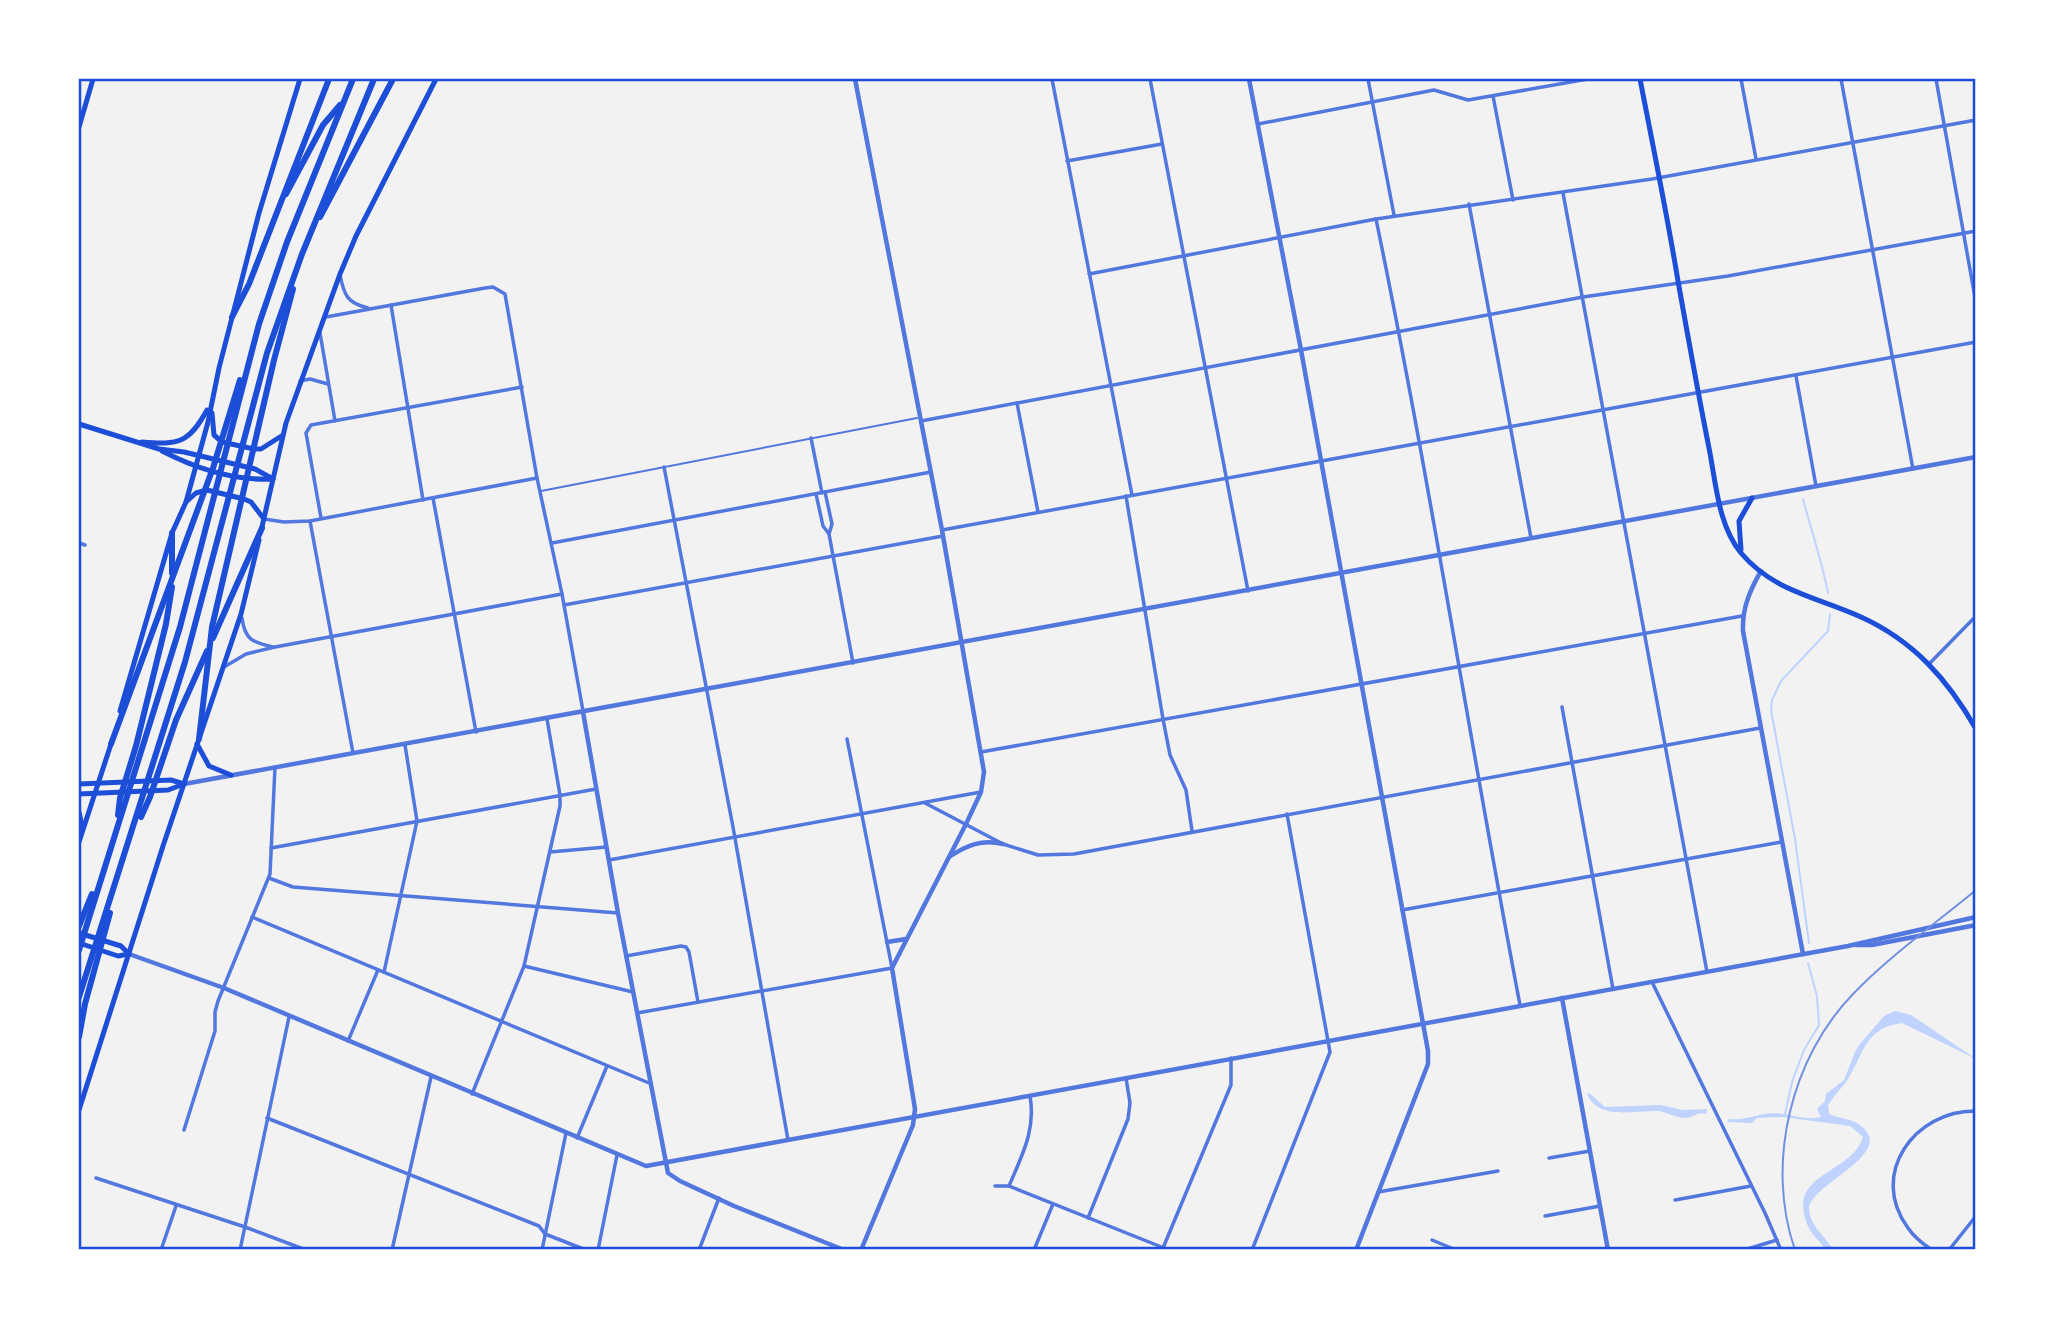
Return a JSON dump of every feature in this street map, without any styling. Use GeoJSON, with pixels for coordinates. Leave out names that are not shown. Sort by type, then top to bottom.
{"type":"FeatureCollection","features":[{"type":"Feature","properties":{"kind":"highway"},"geometry":{"type":"LineString","coordinates":[[232,317],[249,284],[329,79]]}},
{"type":"Feature","properties":{"kind":"highway"},"geometry":{"type":"LineString","coordinates":[[111,744],[213,468],[230,408],[273,281],[353,79]]}},
{"type":"Feature","properties":{"kind":"highway"},"geometry":{"type":"LineString","coordinates":[[79,997],[185,662],[267,353],[312,227],[374,79]]}},
{"type":"Feature","properties":{"kind":"highway"},"geometry":{"type":"LineString","coordinates":[[312,227],[325,211],[393,79]]}},
{"type":"Feature","properties":{"kind":"highway"},"geometry":{"type":"LineString","coordinates":[[280,205],[323,125],[343,101]]}},
{"type":"Feature","properties":{"kind":"highway"},"geometry":{"type":"LineString","coordinates":[[198,742],[212,627],[302,254]]}},
{"type":"Feature","properties":{"kind":"highway"},"geometry":{"type":"LineString","coordinates":[[79,950],[180,627],[251,349]]}},
{"type":"Feature","properties":{"kind":"highway"},"geometry":{"type":"LineString","coordinates":[[132,834],[150,797],[176,720],[262,528]]}},
{"type":"Feature","properties":{"kind":"highway"},"geometry":{"type":"LineString","coordinates":[[116,829],[120,798],[136,746],[170,605],[172,533]]}},
{"type":"Feature","properties":{"kind":"highway"},"geometry":{"type":"LineString","coordinates":[[79,926],[104,866]]}},
{"type":"Feature","properties":{"kind":"highway"},"geometry":{"type":"LineString","coordinates":[[79,1037],[116,883]]}},
{"type":"Feature","properties":{"kind":"main road"},"geometry":{"type":"LineString","coordinates":[[79,127],[93,79]]}},
{"type":"Feature","properties":{"kind":"main road"},"geometry":{"type":"LineString","coordinates":[[79,1110],[241,614],[283,435],[300,381],[356,236],[436,79]]}},
{"type":"Feature","properties":{"kind":"main road"},"geometry":{"type":"LineString","coordinates":[[1640,79],[1725,526],[1742,554],[1778,584],[1800,595],[1862,617],[1892,634],[1929,664],[1955,693],[1976,729]]}},
{"type":"Feature","properties":{"kind":"main road"},"geometry":{"type":"LineString","coordinates":[[79,842],[111,744],[172,533],[186,502],[259,213],[299,81]]}},
{"type":"Feature","properties":{"kind":"main road"},"geometry":{"type":"LineString","coordinates":[[211,404],[214,435],[222,442],[261,449],[283,435]]}},
{"type":"Feature","properties":{"kind":"main road"},"geometry":{"type":"LineString","coordinates":[[132,441],[165,444],[181,440],[197,429],[211,404]]}},
{"type":"Feature","properties":{"kind":"main road"},"geometry":{"type":"LineString","coordinates":[[79,424],[159,449],[255,469],[273,480]]}},
{"type":"Feature","properties":{"kind":"main road"},"geometry":{"type":"LineString","coordinates":[[159,449],[196,466],[253,481],[273,480]]}},
{"type":"Feature","properties":{"kind":"main road"},"geometry":{"type":"LineString","coordinates":[[186,502],[196,493],[206,490],[251,502],[264,519]]}},
{"type":"Feature","properties":{"kind":"main road"},"geometry":{"type":"LineString","coordinates":[[1742,554],[1740,521],[1752,498]]}},
{"type":"Feature","properties":{"kind":"main road"},"geometry":{"type":"LineString","coordinates":[[198,742],[209,766],[232,775]]}},
{"type":"Feature","properties":{"kind":"main road"},"geometry":{"type":"LineString","coordinates":[[79,784],[171,780],[184,784]]}},
{"type":"Feature","properties":{"kind":"main road"},"geometry":{"type":"LineString","coordinates":[[79,794],[169,790],[184,784]]}},
{"type":"Feature","properties":{"kind":"main road"},"geometry":{"type":"LineString","coordinates":[[79,812],[82,831]]}},
{"type":"Feature","properties":{"kind":"main road"},"geometry":{"type":"LineString","coordinates":[[79,933],[121,946],[129,954]]}},
{"type":"Feature","properties":{"kind":"main road"},"geometry":{"type":"LineString","coordinates":[[79,943],[118,956],[129,954]]}},
{"type":"Feature","properties":{"kind":"street"},"geometry":{"type":"LineString","coordinates":[[855,79],[943,533],[984,772],[981,792],[966,824],[892,968]]}},
{"type":"Feature","properties":{"kind":"street"},"geometry":{"type":"LineString","coordinates":[[1052,79],[1132,495]]}},
{"type":"Feature","properties":{"kind":"street"},"geometry":{"type":"LineString","coordinates":[[1150,79],[1248,591]]}},
{"type":"Feature","properties":{"kind":"street"},"geometry":{"type":"LineString","coordinates":[[1249,79],[1424,1023],[1428,1064],[1356,1250]]}},
{"type":"Feature","properties":{"kind":"street"},"geometry":{"type":"LineString","coordinates":[[1368,79],[1394,215]]}},
{"type":"Feature","properties":{"kind":"street"},"geometry":{"type":"LineString","coordinates":[[1258,124],[1434,90],[1468,100],[1588,79]]}},
{"type":"Feature","properties":{"kind":"street"},"geometry":{"type":"LineString","coordinates":[[1741,79],[1756,159]]}},
{"type":"Feature","properties":{"kind":"street"},"geometry":{"type":"LineString","coordinates":[[1841,79],[1913,469]]}},
{"type":"Feature","properties":{"kind":"street"},"geometry":{"type":"LineString","coordinates":[[1936,79],[1976,303]]}},
{"type":"Feature","properties":{"kind":"street"},"geometry":{"type":"LineString","coordinates":[[1493,96],[1513,200]]}},
{"type":"Feature","properties":{"kind":"street"},"geometry":{"type":"LineString","coordinates":[[1089,274],[1394,215],[1563,193],[1976,120]]}},
{"type":"Feature","properties":{"kind":"street"},"geometry":{"type":"LineString","coordinates":[[1068,161],[1162,144]]}},
{"type":"Feature","properties":{"kind":"street"},"geometry":{"type":"LineString","coordinates":[[1563,193],[1707,972]]}},
{"type":"Feature","properties":{"kind":"street"},"geometry":{"type":"LineString","coordinates":[[1469,204],[1531,538]]}},
{"type":"Feature","properties":{"kind":"street"},"geometry":{"type":"LineString","coordinates":[[1376,219],[1520,1005]]}},
{"type":"Feature","properties":{"kind":"street"},"geometry":{"type":"LineString","coordinates":[[920,419],[1112,386],[1583,297],[1976,231]]}},
{"type":"Feature","properties":{"kind":"street"},"geometry":{"type":"LineString","coordinates":[[340,274],[343,288],[351,301],[370,309]]}},
{"type":"Feature","properties":{"kind":"street"},"geometry":{"type":"LineString","coordinates":[[324,317],[485,288],[500,289],[507,299],[537,478],[583,702],[606,847],[664,1164],[673,1178],[734,1206],[844,1250]]}},
{"type":"Feature","properties":{"kind":"street"},"geometry":{"type":"LineString","coordinates":[[391,305],[423,500]]}},
{"type":"Feature","properties":{"kind":"street"},"geometry":{"type":"LineString","coordinates":[[320,330],[335,421]]}},
{"type":"Feature","properties":{"kind":"street"},"geometry":{"type":"LineString","coordinates":[[564,605],[834,557],[1038,512],[1976,342]]}},
{"type":"Feature","properties":{"kind":"street"},"geometry":{"type":"LineString","coordinates":[[1796,376],[1816,486]]}},
{"type":"Feature","properties":{"kind":"street"},"geometry":{"type":"LineString","coordinates":[[300,381],[310,379],[328,383]]}},
{"type":"Feature","properties":{"kind":"street"},"geometry":{"type":"LineString","coordinates":[[321,518],[307,429],[311,425],[523,387]]}},
{"type":"Feature","properties":{"kind":"street"},"geometry":{"type":"LineString","coordinates":[[1017,403],[1038,512]]}},
{"type":"Feature","properties":{"kind":"street"},"geometry":{"type":"LineString","coordinates":[[811,438],[821,493],[823,527],[829,534],[853,663]]}},
{"type":"Feature","properties":{"kind":"street"},"geometry":{"type":"LineString","coordinates":[[184,784],[1976,457]]}},
{"type":"Feature","properties":{"kind":"street"},"geometry":{"type":"LineString","coordinates":[[664,467],[788,1142]]}},
{"type":"Feature","properties":{"kind":"street"},"geometry":{"type":"LineString","coordinates":[[552,543],[931,472]]}},
{"type":"Feature","properties":{"kind":"street"},"geometry":{"type":"LineString","coordinates":[[264,519],[284,522],[310,521],[537,478]]}},
{"type":"Feature","properties":{"kind":"street"},"geometry":{"type":"LineString","coordinates":[[821,493],[832,524],[829,534]]}},
{"type":"Feature","properties":{"kind":"street"},"geometry":{"type":"LineString","coordinates":[[1126,496],[1170,755],[1186,790],[1192,831]]}},
{"type":"Feature","properties":{"kind":"street"},"geometry":{"type":"LineString","coordinates":[[433,498],[477,732]]}},
{"type":"Feature","properties":{"kind":"street"},"geometry":{"type":"LineString","coordinates":[[310,521],[353,753]]}},
{"type":"Feature","properties":{"kind":"street"},"geometry":{"type":"LineString","coordinates":[[79,543],[85,545]]}},
{"type":"Feature","properties":{"kind":"street"},"geometry":{"type":"LineString","coordinates":[[1761,571],[1746,600],[1742,616],[1743,631],[1802,954]]}},
{"type":"Feature","properties":{"kind":"street"},"geometry":{"type":"LineString","coordinates":[[223,669],[246,654],[275,647],[562,594]]}},
{"type":"Feature","properties":{"kind":"street"},"geometry":{"type":"LineString","coordinates":[[241,614],[243,630],[248,638],[256,643],[275,647]]}},
{"type":"Feature","properties":{"kind":"street"},"geometry":{"type":"LineString","coordinates":[[981,752],[1742,616]]}},
{"type":"Feature","properties":{"kind":"street"},"geometry":{"type":"LineString","coordinates":[[1929,664],[1976,616]]}},
{"type":"Feature","properties":{"kind":"street"},"geometry":{"type":"LineString","coordinates":[[1562,707],[1613,989]]}},
{"type":"Feature","properties":{"kind":"street"},"geometry":{"type":"LineString","coordinates":[[472,1094],[524,966],[550,852],[560,795],[547,719]]}},
{"type":"Feature","properties":{"kind":"street"},"geometry":{"type":"LineString","coordinates":[[925,803],[1003,844],[1038,855],[1073,854],[1760,728]]}},
{"type":"Feature","properties":{"kind":"street"},"geometry":{"type":"LineString","coordinates":[[847,739],[892,968],[911,1079],[914,1117],[861,1250]]}},
{"type":"Feature","properties":{"kind":"street"},"geometry":{"type":"LineString","coordinates":[[384,972],[417,821],[405,745]]}},
{"type":"Feature","properties":{"kind":"street"},"geometry":{"type":"LineString","coordinates":[[184,1130],[215,1031],[215,1012],[269,878],[275,767]]}},
{"type":"Feature","properties":{"kind":"street"},"geometry":{"type":"LineString","coordinates":[[271,848],[596,789]]}},
{"type":"Feature","properties":{"kind":"street"},"geometry":{"type":"LineString","coordinates":[[609,860],[981,792]]}},
{"type":"Feature","properties":{"kind":"street"},"geometry":{"type":"LineString","coordinates":[[1252,1250],[1331,1052],[1287,814]]}},
{"type":"Feature","properties":{"kind":"street"},"geometry":{"type":"LineString","coordinates":[[1402,910],[1781,842]]}},
{"type":"Feature","properties":{"kind":"street"},"geometry":{"type":"LineString","coordinates":[[949,858],[972,844],[1003,844]]}},
{"type":"Feature","properties":{"kind":"street"},"geometry":{"type":"LineString","coordinates":[[550,852],[606,847]]}},
{"type":"Feature","properties":{"kind":"street"},"geometry":{"type":"LineString","coordinates":[[269,878],[293,887],[618,913]]}},
{"type":"Feature","properties":{"kind":"street"},"geometry":{"type":"LineString","coordinates":[[252,917],[649,1083]]}},
{"type":"Feature","properties":{"kind":"street"},"geometry":{"type":"LineString","coordinates":[[129,954],[224,988],[646,1166],[1852,945],[1976,917]]}},
{"type":"Feature","properties":{"kind":"street"},"geometry":{"type":"LineString","coordinates":[[1852,945],[1872,945],[1976,925]]}},
{"type":"Feature","properties":{"kind":"street"},"geometry":{"type":"LineString","coordinates":[[887,942],[907,939]]}},
{"type":"Feature","properties":{"kind":"street"},"geometry":{"type":"LineString","coordinates":[[626,956],[686,947],[698,1002]]}},
{"type":"Feature","properties":{"kind":"street"},"geometry":{"type":"LineString","coordinates":[[524,966],[632,992]]}},
{"type":"Feature","properties":{"kind":"street"},"geometry":{"type":"LineString","coordinates":[[637,1013],[892,968]]}},
{"type":"Feature","properties":{"kind":"street"},"geometry":{"type":"LineString","coordinates":[[348,1041],[378,970]]}},
{"type":"Feature","properties":{"kind":"street"},"geometry":{"type":"LineString","coordinates":[[1652,982],[1781,1250]]}},
{"type":"Feature","properties":{"kind":"street"},"geometry":{"type":"LineString","coordinates":[[1562,998],[1608,1250]]}},
{"type":"Feature","properties":{"kind":"street"},"geometry":{"type":"LineString","coordinates":[[240,1250],[289,1017]]}},
{"type":"Feature","properties":{"kind":"street"},"geometry":{"type":"LineString","coordinates":[[1163,1248],[1231,1084],[1231,1058]]}},
{"type":"Feature","properties":{"kind":"street"},"geometry":{"type":"LineString","coordinates":[[577,1138],[607,1065]]}},
{"type":"Feature","properties":{"kind":"street"},"geometry":{"type":"LineString","coordinates":[[392,1250],[431,1077]]}},
{"type":"Feature","properties":{"kind":"street"},"geometry":{"type":"LineString","coordinates":[[1088,1218],[1128,1119],[1130,1103],[1126,1077]]}},
{"type":"Feature","properties":{"kind":"street"},"geometry":{"type":"LineString","coordinates":[[1009,1186],[1031,1131],[1033,1121],[1030,1096]]}},
{"type":"Feature","properties":{"kind":"street"},"geometry":{"type":"LineString","coordinates":[[1932,1250],[1907,1228],[1899,1212],[1894,1194],[1897,1163],[1904,1147],[1927,1123],[1948,1115],[1976,1111]]}},
{"type":"Feature","properties":{"kind":"street"},"geometry":{"type":"LineString","coordinates":[[267,1118],[539,1226],[545,1234],[586,1250]]}},
{"type":"Feature","properties":{"kind":"street"},"geometry":{"type":"LineString","coordinates":[[542,1250],[566,1133]]}},
{"type":"Feature","properties":{"kind":"street"},"geometry":{"type":"LineString","coordinates":[[1549,1158],[1590,1151]]}},
{"type":"Feature","properties":{"kind":"street"},"geometry":{"type":"LineString","coordinates":[[598,1250],[617,1155]]}},
{"type":"Feature","properties":{"kind":"street"},"geometry":{"type":"LineString","coordinates":[[1378,1192],[1498,1171]]}},
{"type":"Feature","properties":{"kind":"street"},"geometry":{"type":"LineString","coordinates":[[96,1178],[306,1250]]}},
{"type":"Feature","properties":{"kind":"street"},"geometry":{"type":"LineString","coordinates":[[995,1186],[1009,1186],[1169,1250]]}},
{"type":"Feature","properties":{"kind":"street"},"geometry":{"type":"LineString","coordinates":[[1675,1200],[1751,1186]]}},
{"type":"Feature","properties":{"kind":"street"},"geometry":{"type":"LineString","coordinates":[[699,1250],[719,1198]]}},
{"type":"Feature","properties":{"kind":"street"},"geometry":{"type":"LineString","coordinates":[[1034,1250],[1053,1204]]}},
{"type":"Feature","properties":{"kind":"street"},"geometry":{"type":"LineString","coordinates":[[161,1250],[176,1205]]}},
{"type":"Feature","properties":{"kind":"street"},"geometry":{"type":"LineString","coordinates":[[1545,1216],[1600,1206]]}},
{"type":"Feature","properties":{"kind":"street"},"geometry":{"type":"LineString","coordinates":[[1949,1250],[1976,1216]]}},
{"type":"Feature","properties":{"kind":"street"},"geometry":{"type":"LineString","coordinates":[[1432,1240],[1456,1250]]}},
{"type":"Feature","properties":{"kind":"street"},"geometry":{"type":"LineString","coordinates":[[1744,1250],[1777,1240]]}},
{"type":"Feature","properties":{"kind":"street"},"geometry":{"type":"LineString","coordinates":[[1552,1250],[1569,1250]]}},
{"type":"Feature","properties":{"kind":"lane"},"geometry":{"type":"LineString","coordinates":[[540,491],[920,419]]}},
{"type":"Feature","properties":{"kind":"water"},"geometry":{"type":"Polygon","coordinates":[[[1895,1011],[1911,1015],[1976,1059],[1902,1023],[1889,1026],[1872,1037],[1846,1082],[1828,1105],[1829,1114],[1855,1122],[1868,1133],[1869,1144],[1851,1167],[1813,1199],[1809,1209],[1812,1221],[1833,1250],[1825,1250],[1807,1224],[1803,1207],[1806,1194],[1823,1175],[1856,1150],[1863,1137],[1850,1126],[1783,1117],[1757,1118],[1752,1123],[1727,1122],[1729,1119],[1775,1113],[1804,1118],[1821,1117],[1817,1109],[1825,1101],[1826,1094],[1844,1080],[1860,1044],[1884,1016],[1895,1011]]]}},
{"type":"Feature","properties":{"kind":"water"},"geometry":{"type":"Polygon","coordinates":[[[1587,1094],[1605,1107],[1661,1105],[1683,1110],[1707,1109],[1706,1114],[1700,1113],[1685,1118],[1658,1111],[1608,1111],[1593,1102],[1587,1094]]]}},
{"type":"Feature","properties":{"kind":"waterway"},"geometry":{"type":"LineString","coordinates":[[1803,499],[1828,593]]}},
{"type":"Feature","properties":{"kind":"waterway"},"geometry":{"type":"LineString","coordinates":[[1809,943],[1795,839],[1771,710],[1772,700],[1781,681],[1828,631],[1830,614]]}},
{"type":"Feature","properties":{"kind":"waterway"},"geometry":{"type":"LineString","coordinates":[[1785,1114],[1792,1082],[1804,1050],[1819,1025],[1817,996],[1808,963]]}},
{"type":"Feature","properties":{"kind":"railway"},"geometry":{"type":"LineString","coordinates":[[1795,1250],[1786,1217],[1784,1148],[1790,1113],[1814,1048],[1832,1019],[1868,979],[1976,890]]}}]}
